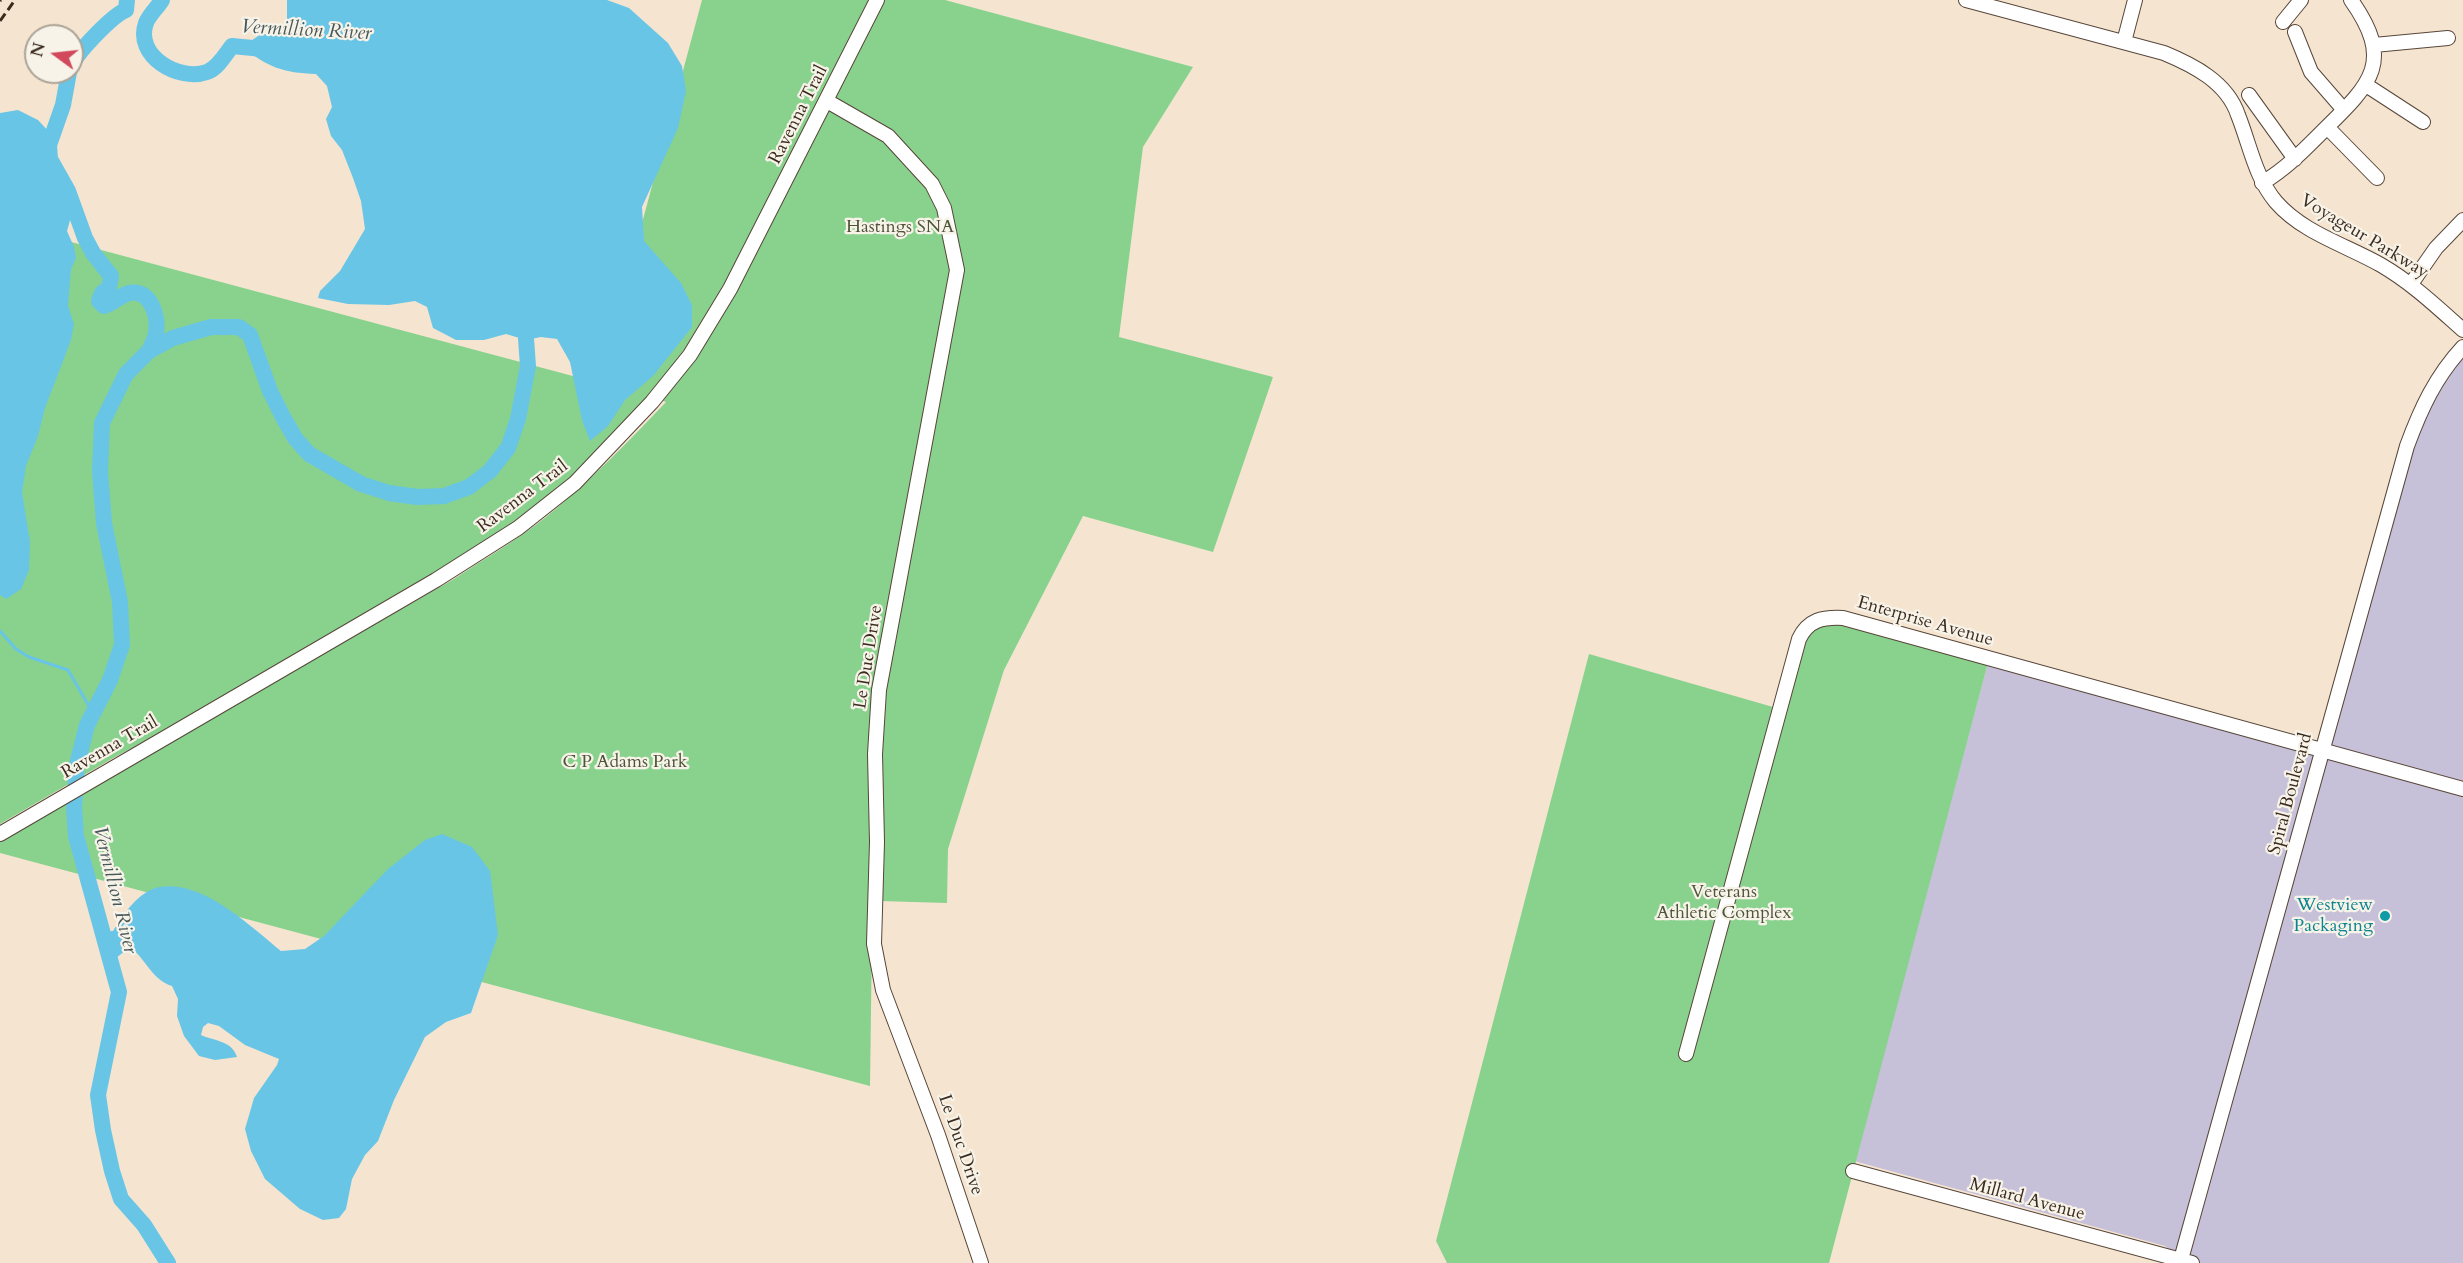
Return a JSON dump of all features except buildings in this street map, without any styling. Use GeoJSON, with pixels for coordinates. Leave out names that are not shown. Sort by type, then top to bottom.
{"type":"FeatureCollection","features":[{"type":"Feature","properties":{"kind":"street","name":"Ravenna Trail"},"geometry":{"type":"LineString","coordinates":[[0,834],[436,580],[518,528],[575,483],[652,402],[690,355],[730,289],[877,0]]}},
{"type":"Feature","properties":{"kind":"street","name":"Voyageur Parkway"},"geometry":{"type":"LineString","coordinates":[[1966,0],[2163,53],[2191,64],[2210,77],[2238,113],[2262,183],[2276,202],[2297,222],[2379,264],[2411,284],[2463,330]]}},
{"type":"Feature","properties":{"kind":"street"},"geometry":{"type":"LineString","coordinates":[[2124,42],[2135,0]]}},
{"type":"Feature","properties":{"kind":"street"},"geometry":{"type":"LineString","coordinates":[[2283,22],[2301,0]]}},
{"type":"Feature","properties":{"kind":"street"},"geometry":{"type":"LineString","coordinates":[[2262,183],[2285,169],[2344,110],[2371,76],[2374,45],[2358,2]]}},
{"type":"Feature","properties":{"kind":"street"},"geometry":{"type":"LineString","coordinates":[[2295,32],[2311,72],[2344,110]]}},
{"type":"Feature","properties":{"kind":"street"},"geometry":{"type":"LineString","coordinates":[[2374,45],[2448,38]]}},
{"type":"Feature","properties":{"kind":"street"},"geometry":{"type":"LineString","coordinates":[[2366,85],[2423,122]]}},
{"type":"Feature","properties":{"kind":"street"},"geometry":{"type":"LineString","coordinates":[[2249,95],[2295,159]]}},
{"type":"Feature","properties":{"kind":"street","name":"Le Duc Drive"},"geometry":{"type":"LineString","coordinates":[[827,101],[888,136],[932,184],[944,208],[957,270],[879,690],[875,753],[877,842],[874,944],[883,990],[938,1135],[981,1263]]}},
{"type":"Feature","properties":{"kind":"street"},"geometry":{"type":"LineString","coordinates":[[2327,127],[2377,178]]}},
{"type":"Feature","properties":{"kind":"street"},"geometry":{"type":"LineString","coordinates":[[2411,284],[2436,248],[2463,220]]}},
{"type":"Feature","properties":{"kind":"street","name":"Spiral Boulevard"},"geometry":{"type":"LineString","coordinates":[[2184,1262],[2406,446],[2431,389],[2446,364],[2463,346]]}},
{"type":"Feature","properties":{"kind":"street","name":"Enterprise Avenue"},"geometry":{"type":"LineString","coordinates":[[1686,1053],[1799,639],[1804,628],[1813,621],[1826,617],[1843,618],[2463,789]]}},
{"type":"Feature","properties":{"kind":"street","name":"Millard Avenue"},"geometry":{"type":"LineString","coordinates":[[1853,1171],[2184,1262]]}},
{"type":"Feature","properties":{"kind":"shaded area"},"geometry":{"type":"Polygon","coordinates":[[[2463,347],[2463,1263],[2180,1263],[2181,1260],[2165,1246],[1854,1161],[1989,659],[2322,750],[2407,446],[2463,347]]]}},
{"type":"Feature","properties":{"kind":"green space"},"geometry":{"type":"Polygon","coordinates":[[[702,0],[945,0],[1193,67],[1143,147],[1119,337],[1273,377],[1213,552],[1083,516],[1004,670],[948,849],[947,903],[880,901],[882,650],[872,935],[870,1086],[0,853],[0,838],[454,579],[512,541],[578,490],[666,402],[654,398],[586,468],[489,542],[203,710],[115,757],[0,824],[0,402],[45,235],[599,383],[702,0]]]}},
{"type":"Feature","properties":{"kind":"green space","name":"Veterans Athletic Complex"},"geometry":{"type":"Polygon","coordinates":[[[1826,617],[1989,659],[1829,1263],[1447,1263],[1436,1241],[1589,654],[1780,709],[1799,639],[1826,617]]]}},
{"type":"Feature","properties":{"kind":"water"},"geometry":{"type":"Polygon","coordinates":[[[287,0],[607,0],[629,8],[668,43],[682,66],[686,91],[678,128],[642,207],[644,241],[681,283],[692,305],[692,327],[653,376],[625,400],[608,426],[590,441],[582,420],[570,362],[557,339],[541,337],[526,340],[506,334],[484,340],[456,340],[433,328],[427,307],[415,301],[389,305],[348,304],[318,298],[320,291],[340,271],[365,229],[361,201],[353,178],[342,150],[331,136],[326,119],[332,107],[327,86],[316,74],[276,68],[242,47],[261,34],[277,34],[287,22],[287,0]]]}},
{"type":"Feature","properties":{"kind":"water"},"geometry":{"type":"Polygon","coordinates":[[[18,110],[38,120],[51,134],[50,154],[56,172],[74,206],[67,231],[76,258],[71,269],[68,306],[74,324],[71,340],[26,466],[22,492],[30,542],[29,570],[21,589],[6,599],[0,595],[0,113],[18,110]]]}},
{"type":"Feature","properties":{"kind":"water"},"geometry":{"type":"Polygon","coordinates":[[[442,834],[472,847],[490,871],[498,935],[471,1013],[446,1022],[425,1037],[394,1100],[378,1141],[365,1155],[352,1179],[346,1209],[339,1218],[323,1220],[300,1209],[265,1179],[251,1151],[245,1129],[254,1098],[279,1059],[245,1045],[219,1026],[208,1023],[203,1027],[201,1035],[227,1044],[235,1051],[237,1057],[215,1060],[199,1056],[184,1036],[177,1016],[178,999],[172,986],[159,979],[130,947],[111,962],[103,932],[113,931],[132,904],[145,893],[160,887],[176,887],[193,891],[225,907],[281,951],[305,949],[324,936],[388,869],[425,840],[442,834]]]}},
{"type":"Feature","properties":{"kind":"waterway","name":"Vermillion River"},"geometry":{"type":"LineString","coordinates":[[84,48],[96,34],[126,10],[127,0]]}},
{"type":"Feature","properties":{"kind":"waterway","name":"Vermillion River"},"geometry":{"type":"LineString","coordinates":[[162,0],[147,20],[144,35],[153,56],[172,70],[196,74],[207,72],[218,64],[232,46],[263,49]]}},
{"type":"Feature","properties":{"kind":"waterway","name":"Vermillion River"},"geometry":{"type":"LineString","coordinates":[[67,84],[63,105],[49,145],[50,159],[68,191],[85,238],[93,253],[111,276],[109,288],[102,293],[99,301],[104,306],[125,294],[136,293],[148,299],[152,305],[157,326],[149,351]]}},
{"type":"Feature","properties":{"kind":"waterway","name":"Vermillion River"},"geometry":{"type":"LineString","coordinates":[[168,1263],[144,1225],[121,1199],[103,1130],[98,1095],[119,992],[76,836],[74,807],[77,765],[87,725],[110,680],[122,645],[120,602],[104,523],[100,471],[102,423],[126,374],[149,351],[173,338],[211,327],[239,327],[250,335],[270,391],[295,438],[309,454],[361,484],[389,493],[417,497],[444,496],[469,487],[490,471],[508,448],[518,419],[528,366],[525,325],[527,320]]}},
{"type":"Feature","properties":{"kind":"waterway"},"geometry":{"type":"LineString","coordinates":[[0,631],[16,649],[29,657],[68,670],[93,713]]}},
{"type":"Feature","properties":{"kind":"railway"},"geometry":{"type":"LineString","coordinates":[[0,21],[15,0]]}},
{"type":"Feature","properties":{"kind":"place","name":"Westview Packaging"},"geometry":{"type":"Point","coordinates":[2385,916]}},
{"type":"Feature","properties":{"kind":"park label","name":"Hastings SNA"},"geometry":{"type":"Point","coordinates":[900,228]}},
{"type":"Feature","properties":{"kind":"park label","name":"C P Adams Park"},"geometry":{"type":"Point","coordinates":[625,763]}}]}
